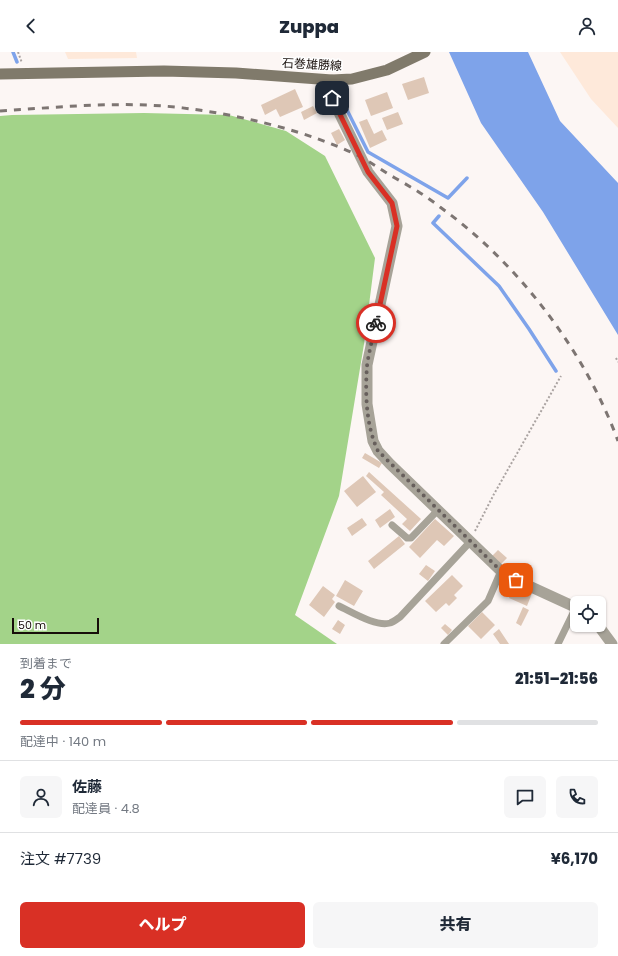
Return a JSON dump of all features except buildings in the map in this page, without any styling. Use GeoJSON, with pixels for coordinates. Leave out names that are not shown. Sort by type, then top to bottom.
{"type":"FeatureCollection","features":[{"type":"Feature","properties":{"kind":"main road","name":"石巻雄勝線"},"geometry":{"type":"LineString","coordinates":[[0,74],[164,71],[236,73],[332,80],[352,79],[387,70],[425,52]]}},
{"type":"Feature","properties":{"kind":"street"},"geometry":{"type":"LineString","coordinates":[[332,80],[332,98],[368,172],[392,203],[397,226],[367,365],[367,404],[373,441],[378,451],[501,571],[516,580],[570,605]]}},
{"type":"Feature","properties":{"kind":"street"},"geometry":{"type":"LineString","coordinates":[[603,632],[612,644]]}},
{"type":"Feature","properties":{"kind":"lane"},"geometry":{"type":"LineString","coordinates":[[392,525],[407,538],[411,538],[438,510]]}},
{"type":"Feature","properties":{"kind":"lane"},"geometry":{"type":"LineString","coordinates":[[339,606],[374,623],[391,623],[400,616],[470,542]]}},
{"type":"Feature","properties":{"kind":"lane"},"geometry":{"type":"LineString","coordinates":[[444,644],[488,601],[501,571]]}},
{"type":"Feature","properties":{"kind":"lane"},"geometry":{"type":"LineString","coordinates":[[558,644],[570,620]]}},
{"type":"Feature","properties":{"kind":"path"},"geometry":{"type":"LineString","coordinates":[[616,358],[618,362]]}},
{"type":"Feature","properties":{"kind":"path"},"geometry":{"type":"LineString","coordinates":[[470,542],[494,494],[561,376]]}},
{"type":"Feature","properties":{"kind":"shaded area"},"geometry":{"type":"Polygon","coordinates":[[[65,52],[136,52],[137,58],[68,59],[65,52]]]}},
{"type":"Feature","properties":{"kind":"shaded area"},"geometry":{"type":"Polygon","coordinates":[[[560,52],[618,52],[618,128],[591,99],[560,52]]]}},
{"type":"Feature","properties":{"kind":"green space"},"geometry":{"type":"Polygon","coordinates":[[[144,113],[229,115],[286,131],[325,156],[375,258],[364,344],[339,496],[295,615],[337,644],[0,644],[0,116],[144,113]]]}},
{"type":"Feature","properties":{"kind":"water"},"geometry":{"type":"Polygon","coordinates":[[[449,52],[528,52],[560,121],[618,183],[618,335],[543,212],[481,123],[449,52]]]}},
{"type":"Feature","properties":{"kind":"waterway"},"geometry":{"type":"LineString","coordinates":[[13,52],[17,62]]}},
{"type":"Feature","properties":{"kind":"waterway"},"geometry":{"type":"LineString","coordinates":[[347,110],[368,152],[448,198],[467,178]]}},
{"type":"Feature","properties":{"kind":"waterway"},"geometry":{"type":"LineString","coordinates":[[439,216],[433,223],[499,286],[556,371]]}},
{"type":"Feature","properties":{"kind":"railway"},"geometry":{"type":"LineString","coordinates":[[0,111],[96,105],[167,106],[191,109],[233,116],[299,132],[340,147],[359,156],[429,199],[469,229],[522,282],[546,311],[568,342],[604,407],[618,441]]}},
{"type":"Feature","properties":{"kind":"way so far"},"geometry":{"type":"LineString","coordinates":[[376,323],[367,365],[367,404],[373,441],[378,451],[501,571],[516,580]]}},
{"type":"Feature","properties":{"kind":"route"},"geometry":{"type":"LineString","coordinates":[[332,98],[368,172],[392,203],[397,226],[376,323]]}}]}
